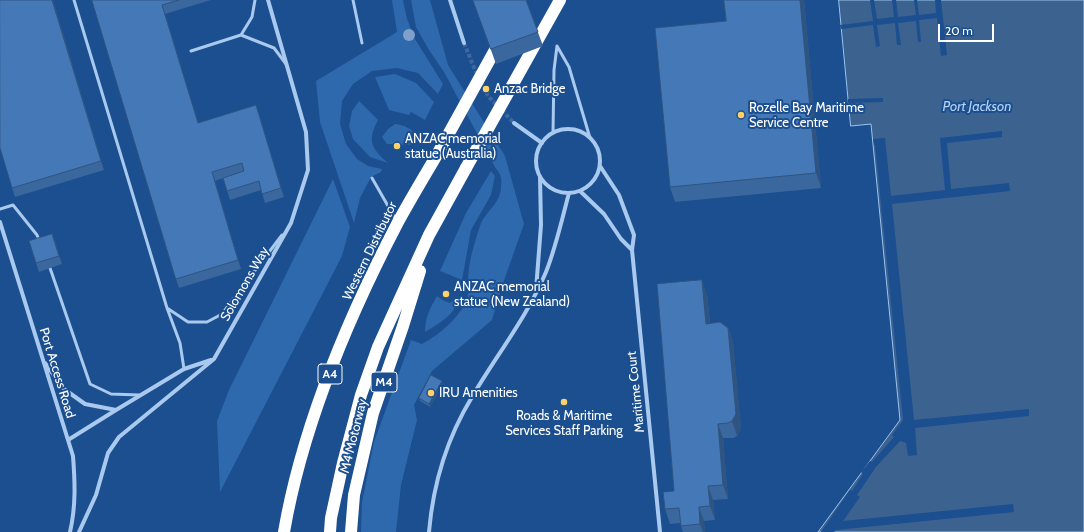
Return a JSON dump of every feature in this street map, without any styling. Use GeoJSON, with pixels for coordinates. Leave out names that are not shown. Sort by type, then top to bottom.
{"type":"FeatureCollection","features":[{"type":"Feature","properties":{"kind":"highway"},"geometry":{"type":"LineString","coordinates":[[330,532],[331,518],[343,463],[361,395],[378,347],[430,235],[560,0]]}},
{"type":"Feature","properties":{"kind":"highway","name":"Western Distributor"},"geometry":{"type":"LineString","coordinates":[[284,532],[300,460],[337,354],[398,223],[508,28]]}},
{"type":"Feature","properties":{"kind":"highway","name":"M4 Motorway"},"geometry":{"type":"LineString","coordinates":[[350,532],[354,495],[373,413],[403,326],[430,235]]}},
{"type":"Feature","properties":{"kind":"street","name":"Solomons Way"},"geometry":{"type":"LineString","coordinates":[[79,532],[96,495],[108,453],[118,437],[214,359],[291,223],[308,170],[306,132],[268,0]]}},
{"type":"Feature","properties":{"kind":"street"},"geometry":{"type":"LineString","coordinates":[[450,0],[464,43]]}},
{"type":"Feature","properties":{"kind":"street"},"geometry":{"type":"LineString","coordinates":[[514,123],[542,143]]}},
{"type":"Feature","properties":{"kind":"street"},"geometry":{"type":"LineString","coordinates":[[536,292],[541,225],[540,177],[536,159],[538,151],[542,143],[553,133],[562,129],[572,129],[582,132],[590,138],[596,146],[600,155],[598,174],[587,187],[580,191],[569,193],[560,192],[545,184],[540,177]]}},
{"type":"Feature","properties":{"kind":"street","name":"Maritime Court"},"geometry":{"type":"LineString","coordinates":[[600,166],[619,195],[634,235],[632,250],[660,532]]}},
{"type":"Feature","properties":{"kind":"street"},"geometry":{"type":"LineString","coordinates":[[580,191],[604,214],[621,240],[632,250]]}},
{"type":"Feature","properties":{"kind":"street"},"geometry":{"type":"LineString","coordinates":[[429,532],[431,507],[439,475],[450,442],[471,399],[521,319],[546,272],[569,193]]}},
{"type":"Feature","properties":{"kind":"street","name":"Port Access Road"},"geometry":{"type":"LineString","coordinates":[[0,222],[73,456],[75,490],[70,532]]}},
{"type":"Feature","properties":{"kind":"street"},"geometry":{"type":"LineString","coordinates":[[43,359],[64,390],[85,404],[116,410]]}},
{"type":"Feature","properties":{"kind":"street"},"geometry":{"type":"LineString","coordinates":[[68,440],[184,369],[214,359]]}},
{"type":"Feature","properties":{"kind":"lane"},"geometry":{"type":"LineString","coordinates":[[74,0],[167,308],[180,343],[184,369]]}},
{"type":"Feature","properties":{"kind":"lane"},"geometry":{"type":"LineString","coordinates":[[241,35],[252,17],[255,0]]}},
{"type":"Feature","properties":{"kind":"lane"},"geometry":{"type":"LineString","coordinates":[[354,0],[362,43]]}},
{"type":"Feature","properties":{"kind":"lane"},"geometry":{"type":"LineString","coordinates":[[191,51],[241,35],[274,48],[289,69]]}},
{"type":"Feature","properties":{"kind":"lane"},"geometry":{"type":"LineString","coordinates":[[553,133],[556,46],[569,67],[590,138]]}},
{"type":"Feature","properties":{"kind":"lane"},"geometry":{"type":"LineString","coordinates":[[372,178],[398,223]]}},
{"type":"Feature","properties":{"kind":"lane"},"geometry":{"type":"LineString","coordinates":[[0,209],[13,205],[37,235],[43,247]]}},
{"type":"Feature","properties":{"kind":"lane"},"geometry":{"type":"LineString","coordinates":[[167,308],[188,322],[207,322],[222,314],[291,223]]}},
{"type":"Feature","properties":{"kind":"lane"},"geometry":{"type":"LineString","coordinates":[[50,268],[90,384],[111,394],[141,396]]}},
{"type":"Feature","properties":{"kind":"shaded area"},"geometry":{"type":"Polygon","coordinates":[[[392,0],[403,0],[407,19],[415,39],[443,84],[438,94],[418,73],[397,68],[372,71],[353,84],[342,101],[340,124],[346,144],[357,159],[368,166],[382,169],[381,172],[371,177],[360,198],[354,223],[320,122],[316,81],[397,32],[392,0]]]}},
{"type":"Feature","properties":{"kind":"shaded area"},"geometry":{"type":"Polygon","coordinates":[[[411,0],[430,0],[448,65],[505,156],[524,224],[501,289],[492,320],[432,371],[414,405],[417,420],[401,485],[396,532],[361,532],[362,502],[374,442],[411,340],[422,344],[447,326],[462,310],[467,301],[469,268],[480,226],[485,216],[496,203],[501,186],[500,174],[444,72],[416,27],[411,0]]]}},
{"type":"Feature","properties":{"kind":"shaded area"},"geometry":{"type":"Polygon","coordinates":[[[395,74],[416,83],[434,102],[425,120],[411,112],[409,115],[389,110],[375,77],[395,74]]]}},
{"type":"Feature","properties":{"kind":"shaded area"},"geometry":{"type":"Polygon","coordinates":[[[359,101],[378,120],[373,133],[372,144],[378,153],[388,163],[370,157],[353,139],[349,126],[352,111],[359,101]]]}},
{"type":"Feature","properties":{"kind":"shaded area"},"geometry":{"type":"Polygon","coordinates":[[[395,124],[407,127],[416,134],[413,145],[387,144],[382,137],[388,129],[395,124]]]}},
{"type":"Feature","properties":{"kind":"shaded area"},"geometry":{"type":"Polygon","coordinates":[[[491,171],[495,176],[491,195],[471,230],[462,280],[440,271],[466,213],[491,171]]]}},
{"type":"Feature","properties":{"kind":"shaded area"},"geometry":{"type":"Polygon","coordinates":[[[333,179],[350,227],[342,256],[220,492],[217,421],[229,390],[333,179]]]}},
{"type":"Feature","properties":{"kind":"shaded area"},"geometry":{"type":"Polygon","coordinates":[[[437,296],[450,303],[458,296],[455,308],[451,313],[436,326],[425,332],[428,313],[437,296]]]}},
{"type":"Feature","properties":{"kind":"water","name":"Port Jackson"},"geometry":{"type":"Polygon","coordinates":[[[839,0],[1084,0],[1084,532],[818,532],[900,420],[871,124],[851,126],[839,0]]]}},
{"type":"Feature","properties":{"kind":"pier"},"geometry":{"type":"Polygon","coordinates":[[[870,0],[874,0],[877,19],[894,17],[892,0],[896,0],[898,17],[916,15],[914,0],[917,0],[919,15],[936,13],[935,0],[941,0],[947,55],[941,56],[937,18],[919,20],[921,42],[918,42],[916,21],[898,23],[901,45],[897,45],[895,23],[877,25],[880,46],[876,47],[873,25],[841,29],[840,25],[873,21],[870,0]]]}},
{"type":"Feature","properties":{"kind":"pier"},"geometry":{"type":"Polygon","coordinates":[[[883,98],[883,102],[848,103],[848,99],[883,98]]]}},
{"type":"Feature","properties":{"kind":"pier"},"geometry":{"type":"Polygon","coordinates":[[[1002,131],[1002,137],[947,143],[951,189],[1009,183],[1010,191],[892,204],[914,420],[1029,409],[1029,416],[915,428],[917,455],[908,456],[906,443],[900,441],[876,467],[857,495],[860,497],[843,521],[1013,504],[1014,512],[836,530],[834,532],[821,532],[850,490],[852,491],[863,474],[861,472],[894,437],[892,435],[903,420],[875,145],[873,139],[885,138],[891,196],[945,190],[940,138],[1002,131]]]}},
{"type":"Feature","properties":{"kind":"building"},"geometry":{"type":"Polygon","coordinates":[[[0,0],[52,0],[101,161],[12,188],[0,148],[0,0]]]}},
{"type":"Feature","properties":{"kind":"building"},"geometry":{"type":"Polygon","coordinates":[[[92,0],[179,0],[162,5],[198,123],[256,105],[281,188],[262,194],[259,181],[227,191],[223,178],[244,171],[242,163],[212,172],[238,260],[176,279],[92,0]]]}},
{"type":"Feature","properties":{"kind":"building"},"geometry":{"type":"Polygon","coordinates":[[[473,0],[526,0],[538,32],[491,49],[473,0]]]}},
{"type":"Feature","properties":{"kind":"building","name":"Rozelle Bay Maritime Service Centre"},"geometry":{"type":"Polygon","coordinates":[[[724,0],[800,0],[816,173],[670,187],[655,28],[726,21],[724,0]]]}},
{"type":"Feature","properties":{"kind":"building"},"geometry":{"type":"Polygon","coordinates":[[[52,234],[59,256],[36,263],[29,241],[52,234]]]}},
{"type":"Feature","properties":{"kind":"building"},"geometry":{"type":"Polygon","coordinates":[[[702,280],[706,324],[720,322],[728,328],[736,414],[732,421],[718,424],[723,485],[708,486],[710,506],[699,507],[700,524],[681,526],[679,508],[665,509],[663,492],[674,491],[657,284],[702,280]]]}},
{"type":"Feature","properties":{"kind":"building","name":"IRU Amenities"},"geometry":{"type":"Polygon","coordinates":[[[431,375],[442,381],[429,404],[419,398],[431,375]]]}},
{"type":"Feature","properties":{"kind":"tunnel"},"geometry":{"type":"LineString","coordinates":[[464,43],[488,96],[514,123]]}},
{"type":"Feature","properties":{"kind":"place","name":"Anzac Bridge"},"geometry":{"type":"Point","coordinates":[486,89]}},
{"type":"Feature","properties":{"kind":"place","name":"Rozelle Bay Maritime Service Centre"},"geometry":{"type":"Point","coordinates":[741,115]}},
{"type":"Feature","properties":{"kind":"place","name":"ANZAC memorial statue (Australia)"},"geometry":{"type":"Point","coordinates":[397,146]}},
{"type":"Feature","properties":{"kind":"place","name":"ANZAC memorial statue (New Zealand)"},"geometry":{"type":"Point","coordinates":[446,294]}},
{"type":"Feature","properties":{"kind":"place","name":"IRU Amenities"},"geometry":{"type":"Point","coordinates":[431,393]}},
{"type":"Feature","properties":{"kind":"place","name":"Roads & Maritime Services Staff Parking"},"geometry":{"type":"Point","coordinates":[564,402]}}]}
